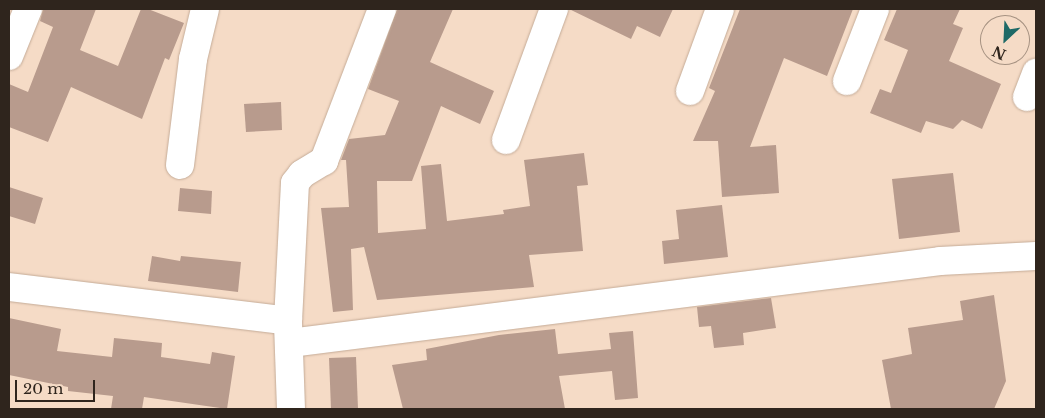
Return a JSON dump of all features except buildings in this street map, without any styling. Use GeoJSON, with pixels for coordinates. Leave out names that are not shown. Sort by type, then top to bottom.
{"type":"FeatureCollection","features":[{"type":"Feature","properties":{"kind":"street"},"geometry":{"type":"LineString","coordinates":[[9,56],[28,9]]}},
{"type":"Feature","properties":{"kind":"street"},"geometry":{"type":"LineString","coordinates":[[180,165],[193,59],[205,9]]}},
{"type":"Feature","properties":{"kind":"street"},"geometry":{"type":"LineString","coordinates":[[290,409],[289,332],[295,183],[302,174],[322,165],[324,161],[382,9]]}},
{"type":"Feature","properties":{"kind":"street"},"geometry":{"type":"LineString","coordinates":[[506,140],[554,9]]}},
{"type":"Feature","properties":{"kind":"street"},"geometry":{"type":"LineString","coordinates":[[690,91],[720,9]]}},
{"type":"Feature","properties":{"kind":"street"},"geometry":{"type":"LineString","coordinates":[[847,81],[875,9]]}},
{"type":"Feature","properties":{"kind":"street"},"geometry":{"type":"LineString","coordinates":[[9,286],[289,332],[940,261],[1036,256]]}}]}
